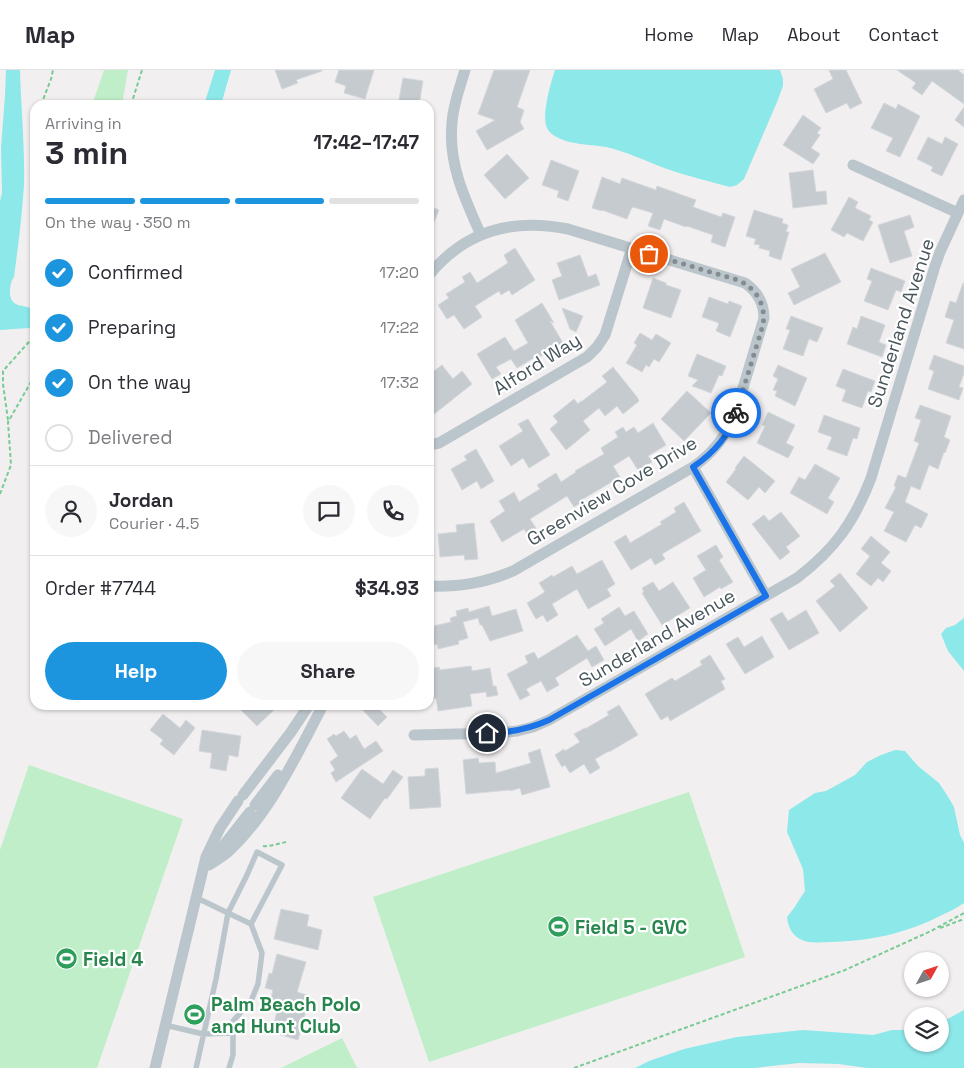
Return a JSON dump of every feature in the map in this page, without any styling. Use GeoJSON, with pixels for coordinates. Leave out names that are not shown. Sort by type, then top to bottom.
{"type":"FeatureCollection","features":[{"type":"Feature","properties":{"kind":"street"},"geometry":{"type":"LineString","coordinates":[[465,70],[455,104],[451,141],[457,177],[481,235]]}},
{"type":"Feature","properties":{"kind":"street"},"geometry":{"type":"LineString","coordinates":[[853,165],[958,213]]}},
{"type":"Feature","properties":{"kind":"street","name":"Sunderland Avenue"},"geometry":{"type":"LineString","coordinates":[[414,735],[500,733],[533,727],[549,720],[797,578],[827,552],[847,528],[862,501],[871,478],[935,266],[964,200]]}},
{"type":"Feature","properties":{"kind":"street","name":"Greenview Cove Drive"},"geometry":{"type":"LineString","coordinates":[[434,269],[448,255],[463,244],[481,235],[515,226],[533,224],[550,226],[568,229],[745,283],[756,292],[762,305],[764,318],[734,418],[728,432],[708,456],[693,467],[513,570],[493,579],[472,584],[451,587],[434,586]]}},
{"type":"Feature","properties":{"kind":"street","name":"Alford Way"},"geometry":{"type":"LineString","coordinates":[[434,444],[587,358],[598,347],[605,335],[632,248]]}},
{"type":"Feature","properties":{"kind":"street"},"geometry":{"type":"LineString","coordinates":[[693,467],[766,596]]}},
{"type":"Feature","properties":{"kind":"street"},"geometry":{"type":"LineString","coordinates":[[155,1068],[206,857],[220,828],[240,798],[306,710]]}},
{"type":"Feature","properties":{"kind":"street"},"geometry":{"type":"LineString","coordinates":[[209,865],[227,853],[245,834],[272,798],[321,710]]}},
{"type":"Feature","properties":{"kind":"street"},"geometry":{"type":"LineString","coordinates":[[201,880],[216,854],[301,747]]}},
{"type":"Feature","properties":{"kind":"lane"},"geometry":{"type":"LineString","coordinates":[[196,1068],[216,979],[228,912],[248,875],[257,852],[282,865],[251,924]]}},
{"type":"Feature","properties":{"kind":"lane"},"geometry":{"type":"LineString","coordinates":[[196,898],[251,924],[262,953],[258,984],[251,1001],[232,1022],[233,1055],[229,1068]]}},
{"type":"Feature","properties":{"kind":"lane"},"geometry":{"type":"LineString","coordinates":[[165,1025],[204,1034],[232,1033]]}},
{"type":"Feature","properties":{"kind":"path"},"geometry":{"type":"LineString","coordinates":[[43,100],[53,70]]}},
{"type":"Feature","properties":{"kind":"path"},"geometry":{"type":"LineString","coordinates":[[133,100],[142,70]]}},
{"type":"Feature","properties":{"kind":"path"},"geometry":{"type":"LineString","coordinates":[[0,494],[11,465],[3,370],[30,340]]}},
{"type":"Feature","properties":{"kind":"path"},"geometry":{"type":"LineString","coordinates":[[8,422],[30,384]]}},
{"type":"Feature","properties":{"kind":"path"},"geometry":{"type":"LineString","coordinates":[[259,845],[267,846],[287,842]]}},
{"type":"Feature","properties":{"kind":"path"},"geometry":{"type":"LineString","coordinates":[[574,1068],[845,970],[931,931],[964,913]]}},
{"type":"Feature","properties":{"kind":"path"},"geometry":{"type":"LineString","coordinates":[[931,931],[964,919]]}},
{"type":"Feature","properties":{"kind":"green space"},"geometry":{"type":"Polygon","coordinates":[[[104,70],[128,70],[122,100],[94,100],[104,70]]]}},
{"type":"Feature","properties":{"kind":"green space","name":"Field 4"},"geometry":{"type":"Polygon","coordinates":[[[29,765],[183,819],[97,1068],[0,1068],[0,850],[29,765]]]}},
{"type":"Feature","properties":{"kind":"green space","name":"Field 5 - GVC"},"geometry":{"type":"Polygon","coordinates":[[[689,792],[745,957],[429,1062],[373,897],[689,792]]]}},
{"type":"Feature","properties":{"kind":"green space"},"geometry":{"type":"Polygon","coordinates":[[[342,1038],[357,1068],[281,1068],[342,1038]]]}},
{"type":"Feature","properties":{"kind":"water"},"geometry":{"type":"Polygon","coordinates":[[[6,70],[20,70],[24,185],[14,277],[10,296],[14,303],[30,308],[30,328],[0,330],[1,148],[6,70]]]}},
{"type":"Feature","properties":{"kind":"water"},"geometry":{"type":"Polygon","coordinates":[[[215,70],[231,70],[222,100],[206,100],[215,70]]]}},
{"type":"Feature","properties":{"kind":"water"},"geometry":{"type":"Polygon","coordinates":[[[555,70],[780,70],[783,86],[744,179],[737,185],[730,187],[675,172],[613,149],[575,143],[553,135],[548,130],[545,118],[547,100],[555,70]]]}},
{"type":"Feature","properties":{"kind":"water"},"geometry":{"type":"Polygon","coordinates":[[[964,618],[964,671],[948,651],[941,634],[946,628],[955,625],[964,618]]]}},
{"type":"Feature","properties":{"kind":"water"},"geometry":{"type":"Polygon","coordinates":[[[895,750],[905,751],[918,766],[939,783],[954,807],[960,835],[964,843],[964,903],[927,922],[900,932],[873,938],[845,941],[803,941],[792,932],[787,917],[805,891],[803,869],[787,832],[789,810],[815,793],[826,791],[855,775],[867,762],[895,750]]]}},
{"type":"Feature","properties":{"kind":"water"},"geometry":{"type":"Polygon","coordinates":[[[964,1010],[964,1068],[867,1068],[839,1064],[799,1063],[754,1068],[635,1068],[684,1049],[737,1037],[803,1030],[873,1035],[892,1030],[904,1030],[904,1052],[949,1052],[949,1018],[964,1010]]]}},
{"type":"Feature","properties":{"kind":"building"},"geometry":{"type":"Polygon","coordinates":[[[275,70],[322,71],[296,80],[298,83],[282,89],[275,70]]]}},
{"type":"Feature","properties":{"kind":"building"},"geometry":{"type":"Polygon","coordinates":[[[339,70],[374,70],[365,99],[344,93],[346,86],[335,82],[339,70]]]}},
{"type":"Feature","properties":{"kind":"building"},"geometry":{"type":"Polygon","coordinates":[[[494,70],[530,70],[517,107],[524,110],[520,122],[524,129],[487,150],[476,131],[495,120],[478,114],[494,70]]]}},
{"type":"Feature","properties":{"kind":"building"},"geometry":{"type":"Polygon","coordinates":[[[829,70],[846,70],[862,103],[850,109],[847,103],[826,113],[814,89],[833,79],[829,70]]]}},
{"type":"Feature","properties":{"kind":"building"},"geometry":{"type":"Polygon","coordinates":[[[897,70],[958,70],[964,75],[964,104],[932,81],[922,95],[912,88],[916,83],[897,70]]]}},
{"type":"Feature","properties":{"kind":"building"},"geometry":{"type":"Polygon","coordinates":[[[403,78],[423,81],[420,100],[399,100],[403,78]]]}},
{"type":"Feature","properties":{"kind":"building"},"geometry":{"type":"Polygon","coordinates":[[[884,103],[896,109],[898,104],[920,116],[900,157],[886,151],[893,138],[871,128],[884,103]]]}},
{"type":"Feature","properties":{"kind":"building"},"geometry":{"type":"Polygon","coordinates":[[[964,107],[964,127],[955,120],[964,107]]]}},
{"type":"Feature","properties":{"kind":"building"},"geometry":{"type":"Polygon","coordinates":[[[803,115],[821,128],[817,133],[820,135],[811,148],[820,154],[813,164],[783,145],[803,115]]]}},
{"type":"Feature","properties":{"kind":"building"},"geometry":{"type":"Polygon","coordinates":[[[928,137],[942,144],[945,137],[958,144],[942,176],[931,171],[933,167],[917,159],[928,137]]]}},
{"type":"Feature","properties":{"kind":"building"},"geometry":{"type":"Polygon","coordinates":[[[507,154],[529,178],[505,199],[484,175],[507,154]]]}},
{"type":"Feature","properties":{"kind":"building"},"geometry":{"type":"Polygon","coordinates":[[[551,160],[579,171],[568,201],[557,197],[559,191],[542,185],[551,160]]]}},
{"type":"Feature","properties":{"kind":"building"},"geometry":{"type":"Polygon","coordinates":[[[813,170],[816,192],[826,191],[827,204],[793,208],[789,173],[813,170]]]}},
{"type":"Feature","properties":{"kind":"building"},"geometry":{"type":"Polygon","coordinates":[[[602,177],[620,184],[622,178],[656,190],[657,186],[696,200],[693,207],[721,217],[723,213],[735,217],[725,247],[711,242],[713,235],[664,219],[660,230],[648,226],[653,213],[636,208],[632,207],[627,219],[592,208],[602,177]]]}},
{"type":"Feature","properties":{"kind":"building"},"geometry":{"type":"Polygon","coordinates":[[[849,197],[858,202],[855,208],[871,216],[869,220],[873,222],[863,241],[847,233],[844,237],[831,230],[849,197]]]}},
{"type":"Feature","properties":{"kind":"building"},"geometry":{"type":"Polygon","coordinates":[[[434,208],[439,210],[434,222],[434,208]]]}},
{"type":"Feature","properties":{"kind":"building"},"geometry":{"type":"Polygon","coordinates":[[[754,210],[783,219],[782,223],[788,225],[786,232],[789,232],[781,260],[769,256],[770,251],[759,248],[760,245],[754,244],[756,239],[746,236],[754,210]]]}},
{"type":"Feature","properties":{"kind":"building"},"geometry":{"type":"Polygon","coordinates":[[[910,215],[914,227],[904,231],[912,256],[890,263],[878,225],[910,215]]]}},
{"type":"Feature","properties":{"kind":"building"},"geometry":{"type":"Polygon","coordinates":[[[515,248],[535,280],[512,295],[509,290],[501,295],[499,291],[475,306],[482,317],[464,329],[454,315],[447,319],[438,305],[449,298],[446,294],[465,282],[462,277],[470,272],[477,283],[508,263],[504,255],[515,248]]]}},
{"type":"Feature","properties":{"kind":"building"},"geometry":{"type":"Polygon","coordinates":[[[825,253],[841,282],[794,305],[788,293],[800,287],[791,269],[825,253]]]}},
{"type":"Feature","properties":{"kind":"building"},"geometry":{"type":"Polygon","coordinates":[[[580,255],[588,277],[596,274],[600,285],[559,300],[552,280],[562,276],[557,263],[580,255]]]}},
{"type":"Feature","properties":{"kind":"building"},"geometry":{"type":"Polygon","coordinates":[[[871,268],[905,281],[901,292],[896,290],[888,310],[864,301],[872,281],[867,279],[871,268]]]}},
{"type":"Feature","properties":{"kind":"building"},"geometry":{"type":"Polygon","coordinates":[[[653,278],[681,290],[671,318],[643,308],[653,278]]]}},
{"type":"Feature","properties":{"kind":"building"},"geometry":{"type":"Polygon","coordinates":[[[963,283],[964,349],[946,343],[954,320],[945,317],[950,301],[956,303],[963,283]]]}},
{"type":"Feature","properties":{"kind":"building"},"geometry":{"type":"Polygon","coordinates":[[[709,297],[728,304],[729,301],[742,306],[730,337],[716,331],[719,323],[702,317],[709,297]]]}},
{"type":"Feature","properties":{"kind":"building"},"geometry":{"type":"Polygon","coordinates":[[[542,303],[563,343],[517,368],[511,359],[496,367],[501,374],[492,379],[477,354],[505,337],[514,351],[528,343],[515,320],[542,303]]]}},
{"type":"Feature","properties":{"kind":"building"},"geometry":{"type":"Polygon","coordinates":[[[562,308],[583,316],[576,332],[570,329],[562,308]]]}},
{"type":"Feature","properties":{"kind":"building"},"geometry":{"type":"Polygon","coordinates":[[[791,316],[823,328],[817,342],[809,339],[803,356],[783,349],[790,330],[786,329],[791,316]]]}},
{"type":"Feature","properties":{"kind":"building"},"geometry":{"type":"Polygon","coordinates":[[[861,316],[885,325],[879,342],[886,345],[882,357],[847,344],[853,327],[857,329],[861,316]]]}},
{"type":"Feature","properties":{"kind":"building"},"geometry":{"type":"Polygon","coordinates":[[[640,333],[652,340],[656,334],[671,343],[659,362],[654,359],[649,367],[646,365],[642,372],[626,363],[637,345],[634,343],[640,333]]]}},
{"type":"Feature","properties":{"kind":"building"},"geometry":{"type":"Polygon","coordinates":[[[697,354],[726,366],[722,376],[719,375],[711,393],[692,386],[698,380],[688,376],[697,354]]]}},
{"type":"Feature","properties":{"kind":"building"},"geometry":{"type":"Polygon","coordinates":[[[934,355],[964,366],[964,373],[959,387],[963,388],[959,400],[928,389],[934,371],[929,369],[934,355]]]}},
{"type":"Feature","properties":{"kind":"building"},"geometry":{"type":"Polygon","coordinates":[[[442,365],[453,379],[462,371],[472,384],[434,414],[434,371],[442,365]]]}},
{"type":"Feature","properties":{"kind":"building"},"geometry":{"type":"Polygon","coordinates":[[[778,365],[807,378],[795,406],[775,396],[777,391],[773,390],[778,379],[773,376],[778,365]]]}},
{"type":"Feature","properties":{"kind":"building"},"geometry":{"type":"Polygon","coordinates":[[[613,367],[639,401],[623,414],[617,406],[605,416],[599,408],[583,421],[590,430],[566,450],[550,429],[558,422],[553,416],[574,399],[578,404],[607,382],[602,376],[613,367]]]}},
{"type":"Feature","properties":{"kind":"building"},"geometry":{"type":"Polygon","coordinates":[[[843,369],[875,381],[871,392],[868,391],[862,408],[842,401],[846,390],[836,386],[843,369]]]}},
{"type":"Feature","properties":{"kind":"building"},"geometry":{"type":"Polygon","coordinates":[[[687,391],[711,413],[684,441],[661,419],[687,391]]]}},
{"type":"Feature","properties":{"kind":"building"},"geometry":{"type":"Polygon","coordinates":[[[920,405],[951,416],[944,437],[950,440],[938,469],[929,465],[920,490],[911,486],[905,502],[928,514],[921,528],[915,525],[906,542],[884,531],[894,512],[885,508],[896,487],[894,486],[898,475],[906,478],[919,443],[914,441],[921,420],[915,418],[920,405]]]}},
{"type":"Feature","properties":{"kind":"building"},"geometry":{"type":"Polygon","coordinates":[[[768,412],[795,425],[786,443],[794,447],[788,458],[757,443],[765,426],[762,425],[768,412]]]}},
{"type":"Feature","properties":{"kind":"building"},"geometry":{"type":"Polygon","coordinates":[[[824,415],[860,428],[857,439],[853,438],[847,456],[827,449],[832,437],[818,432],[824,415]]]}},
{"type":"Feature","properties":{"kind":"building"},"geometry":{"type":"Polygon","coordinates":[[[528,419],[550,455],[529,468],[523,458],[511,466],[499,446],[523,431],[518,424],[528,419]]]}},
{"type":"Feature","properties":{"kind":"building"},"geometry":{"type":"Polygon","coordinates":[[[653,423],[666,445],[648,456],[652,462],[638,470],[629,456],[613,466],[620,477],[583,499],[584,501],[574,507],[567,496],[530,519],[536,528],[527,534],[524,529],[502,542],[490,521],[505,511],[499,501],[514,492],[519,502],[540,489],[537,485],[556,473],[561,482],[575,471],[604,454],[601,448],[618,437],[615,432],[623,427],[626,432],[634,427],[638,433],[653,423]]]}},
{"type":"Feature","properties":{"kind":"building"},"geometry":{"type":"Polygon","coordinates":[[[476,449],[494,481],[481,489],[477,481],[462,490],[451,469],[467,460],[464,456],[476,449]]]}},
{"type":"Feature","properties":{"kind":"building"},"geometry":{"type":"Polygon","coordinates":[[[744,456],[775,481],[765,493],[759,487],[748,500],[726,482],[744,456]]]}},
{"type":"Feature","properties":{"kind":"building"},"geometry":{"type":"Polygon","coordinates":[[[815,464],[840,478],[828,498],[834,502],[827,514],[790,493],[799,477],[805,480],[815,464]]]}},
{"type":"Feature","properties":{"kind":"building"},"geometry":{"type":"Polygon","coordinates":[[[684,502],[701,531],[662,554],[665,559],[655,565],[651,558],[631,570],[614,542],[626,535],[630,543],[662,524],[660,522],[676,512],[674,508],[684,502]]]}},
{"type":"Feature","properties":{"kind":"building"},"geometry":{"type":"Polygon","coordinates":[[[781,512],[800,536],[786,547],[790,552],[780,560],[752,524],[764,515],[769,521],[781,512]]]}},
{"type":"Feature","properties":{"kind":"building"},"geometry":{"type":"Polygon","coordinates":[[[474,523],[478,559],[465,560],[464,555],[440,557],[438,534],[457,532],[456,525],[474,523]]]}},
{"type":"Feature","properties":{"kind":"building"},"geometry":{"type":"Polygon","coordinates":[[[871,536],[890,552],[881,563],[891,571],[883,582],[878,578],[871,586],[856,574],[870,556],[861,549],[871,536]]]}},
{"type":"Feature","properties":{"kind":"building"},"geometry":{"type":"Polygon","coordinates":[[[716,545],[723,557],[719,560],[733,582],[721,589],[720,587],[704,597],[693,578],[706,570],[697,556],[716,545]]]}},
{"type":"Feature","properties":{"kind":"building"},"geometry":{"type":"Polygon","coordinates":[[[602,560],[615,584],[607,589],[611,596],[588,609],[577,589],[552,604],[558,615],[547,622],[543,615],[536,619],[527,603],[545,592],[539,583],[572,566],[577,574],[602,560]]]}},
{"type":"Feature","properties":{"kind":"building"},"geometry":{"type":"Polygon","coordinates":[[[840,573],[868,608],[840,632],[816,601],[835,586],[830,581],[840,573]]]}},
{"type":"Feature","properties":{"kind":"building"},"geometry":{"type":"Polygon","coordinates":[[[653,582],[659,591],[673,582],[690,608],[662,625],[642,593],[644,592],[642,588],[653,582]]]}},
{"type":"Feature","properties":{"kind":"building"},"geometry":{"type":"Polygon","coordinates":[[[489,606],[492,616],[516,609],[523,631],[490,641],[478,618],[463,622],[468,638],[458,641],[459,644],[438,649],[437,644],[434,645],[434,626],[451,622],[450,618],[457,616],[456,611],[468,608],[469,612],[489,606]]]}},
{"type":"Feature","properties":{"kind":"building"},"geometry":{"type":"Polygon","coordinates":[[[619,607],[625,616],[634,611],[648,634],[638,641],[631,629],[605,646],[594,629],[604,623],[601,619],[619,607]]]}},
{"type":"Feature","properties":{"kind":"building"},"geometry":{"type":"Polygon","coordinates":[[[806,610],[819,633],[789,650],[770,619],[782,612],[788,621],[806,610]]]}},
{"type":"Feature","properties":{"kind":"building"},"geometry":{"type":"Polygon","coordinates":[[[577,635],[588,651],[596,646],[604,660],[592,667],[587,658],[555,678],[559,685],[547,692],[541,681],[526,689],[530,695],[520,700],[507,674],[528,663],[525,656],[534,652],[538,659],[577,635]]]}},
{"type":"Feature","properties":{"kind":"building"},"geometry":{"type":"Polygon","coordinates":[[[762,636],[774,657],[745,674],[726,644],[738,637],[744,647],[762,636]]]}},
{"type":"Feature","properties":{"kind":"building"},"geometry":{"type":"Polygon","coordinates":[[[710,655],[725,679],[721,681],[725,689],[670,721],[668,716],[661,720],[645,694],[672,678],[675,681],[702,665],[700,661],[710,655]]]}},
{"type":"Feature","properties":{"kind":"building"},"geometry":{"type":"Polygon","coordinates":[[[471,666],[472,671],[490,668],[493,686],[496,686],[498,695],[487,697],[486,692],[470,694],[472,706],[438,711],[436,698],[434,699],[434,668],[439,667],[440,670],[471,666]]]}},
{"type":"Feature","properties":{"kind":"building"},"geometry":{"type":"Polygon","coordinates":[[[619,705],[638,735],[595,759],[600,768],[590,774],[584,764],[570,773],[565,765],[562,767],[555,755],[580,742],[574,734],[609,715],[607,712],[619,705]]]}},
{"type":"Feature","properties":{"kind":"building"},"geometry":{"type":"Polygon","coordinates":[[[241,710],[274,710],[257,726],[241,710]]]}},
{"type":"Feature","properties":{"kind":"building"},"geometry":{"type":"Polygon","coordinates":[[[363,710],[380,710],[387,717],[378,726],[363,710]]]}},
{"type":"Feature","properties":{"kind":"building"},"geometry":{"type":"Polygon","coordinates":[[[163,714],[180,728],[186,720],[195,728],[174,755],[160,744],[163,740],[150,730],[163,714]]]}},
{"type":"Feature","properties":{"kind":"building"},"geometry":{"type":"Polygon","coordinates":[[[202,730],[241,736],[238,757],[229,755],[226,771],[210,768],[212,753],[199,751],[202,730]]]}},
{"type":"Feature","properties":{"kind":"building"},"geometry":{"type":"Polygon","coordinates":[[[344,731],[350,739],[356,735],[364,749],[376,741],[383,751],[336,782],[331,773],[335,770],[330,762],[338,756],[327,739],[334,734],[336,736],[344,731]]]}},
{"type":"Feature","properties":{"kind":"building"},"geometry":{"type":"Polygon","coordinates":[[[540,749],[550,787],[522,795],[520,788],[510,791],[466,794],[463,760],[478,758],[479,763],[495,762],[496,773],[531,763],[528,753],[540,749]]]}},
{"type":"Feature","properties":{"kind":"building"},"geometry":{"type":"Polygon","coordinates":[[[438,768],[441,807],[410,809],[408,777],[425,776],[425,769],[438,768]]]}},
{"type":"Feature","properties":{"kind":"building"},"geometry":{"type":"Polygon","coordinates":[[[362,769],[383,784],[393,770],[403,777],[370,819],[341,798],[362,769]]]}},
{"type":"Feature","properties":{"kind":"building"},"geometry":{"type":"Polygon","coordinates":[[[281,909],[309,915],[307,926],[322,930],[318,950],[274,939],[281,909]]]}},
{"type":"Feature","properties":{"kind":"building"},"geometry":{"type":"Polygon","coordinates":[[[277,954],[306,962],[297,992],[310,996],[298,1040],[265,1030],[268,1022],[274,1023],[279,1004],[270,1002],[273,990],[265,988],[269,973],[272,974],[277,954]]]}},
{"type":"Feature","properties":{"kind":"way so far"},"geometry":{"type":"LineString","coordinates":[[649,254],[738,280],[751,287],[760,298],[764,312],[763,325],[736,413]]}},
{"type":"Feature","properties":{"kind":"place","name":"Field 5 - GVC"},"geometry":{"type":"Point","coordinates":[559,927]}},
{"type":"Feature","properties":{"kind":"place","name":"Field 4"},"geometry":{"type":"Point","coordinates":[67,959]}},
{"type":"Feature","properties":{"kind":"place","name":"Palm Beach Polo and Hunt Club"},"geometry":{"type":"Point","coordinates":[195,1015]}},
{"type":"Feature","properties":{"kind":"route"},"geometry":{"type":"LineString","coordinates":[[487,733],[516,731],[533,727],[549,720],[766,596],[693,467],[719,445],[728,432],[736,413]]}}]}
